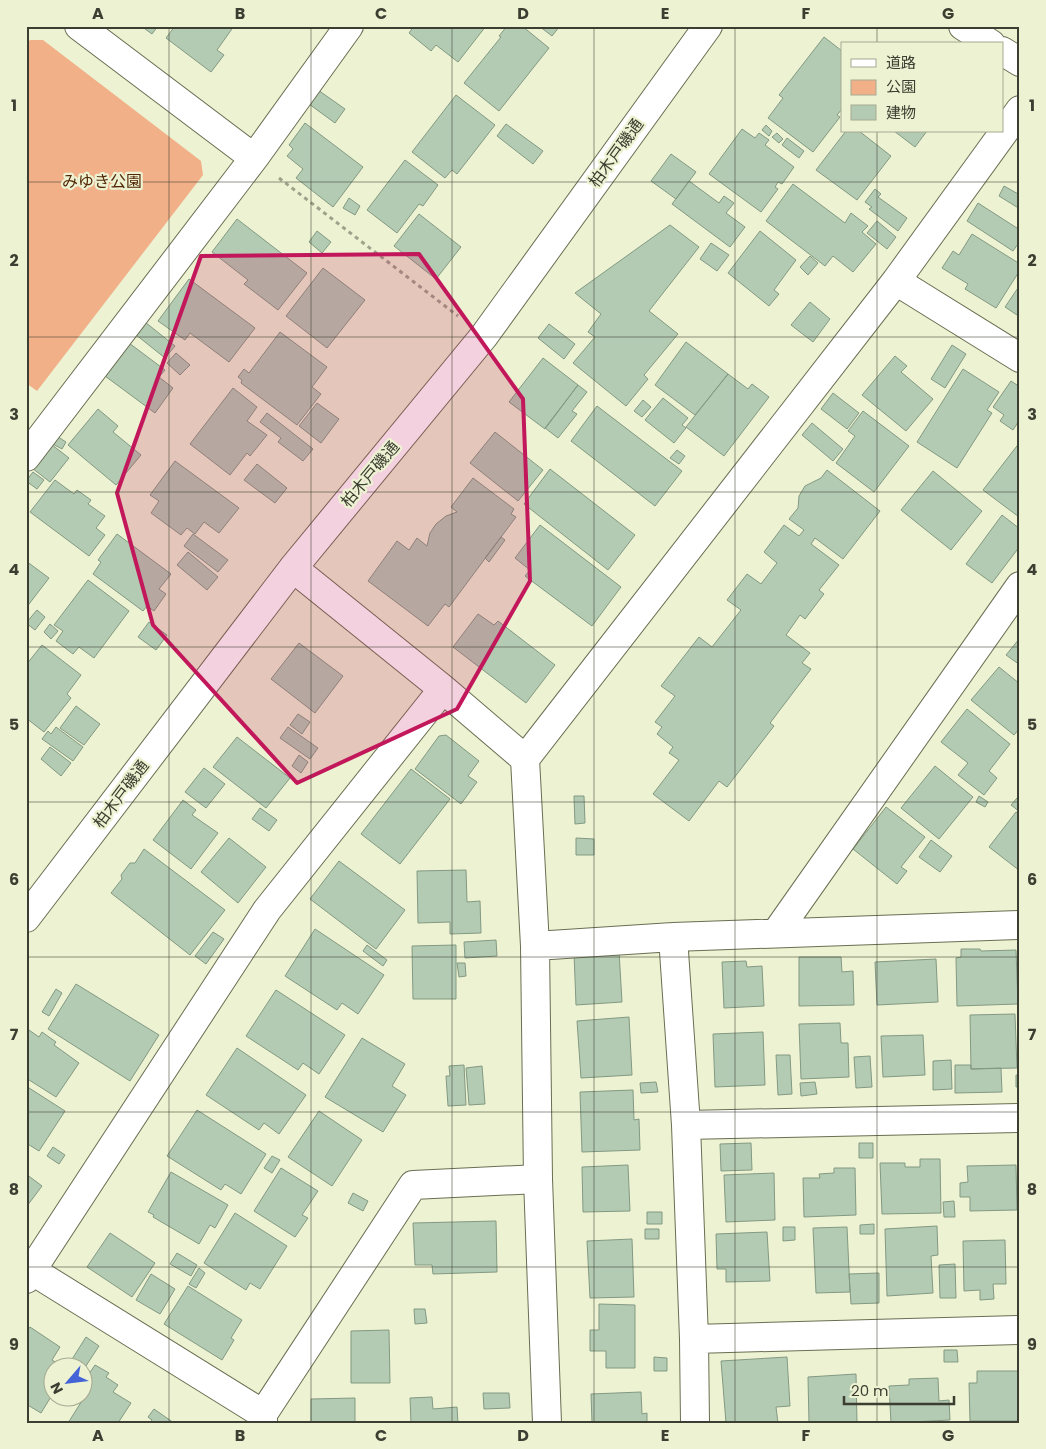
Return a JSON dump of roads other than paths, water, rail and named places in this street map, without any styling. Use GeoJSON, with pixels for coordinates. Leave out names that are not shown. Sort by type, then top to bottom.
{"type":"FeatureCollection","features":[{"type":"Feature","properties":{"kind":"street"},"geometry":{"type":"LineString","coordinates":[[79,26],[254,158]]}},
{"type":"Feature","properties":{"kind":"street"},"geometry":{"type":"LineString","coordinates":[[26,457],[254,158],[349,26]]}},
{"type":"Feature","properties":{"kind":"street","name":"柏木戸磯通"},"geometry":{"type":"LineString","coordinates":[[26,918],[293,568],[484,336],[708,26]]}},
{"type":"Feature","properties":{"kind":"street"},"geometry":{"type":"LineString","coordinates":[[963,26],[988,42]]}},
{"type":"Feature","properties":{"kind":"street"},"geometry":{"type":"LineString","coordinates":[[1004,52],[1020,62]]}},
{"type":"Feature","properties":{"kind":"street"},"geometry":{"type":"LineString","coordinates":[[547,1423],[538,1179],[535,946],[526,759],[896,281],[1020,110]]}},
{"type":"Feature","properties":{"kind":"street"},"geometry":{"type":"LineString","coordinates":[[896,281],[1020,358]]}},
{"type":"Feature","properties":{"kind":"street"},"geometry":{"type":"LineString","coordinates":[[293,568],[443,689],[526,759]]}},
{"type":"Feature","properties":{"kind":"street"},"geometry":{"type":"LineString","coordinates":[[776,933],[1020,586]]}},
{"type":"Feature","properties":{"kind":"street"},"geometry":{"type":"LineString","coordinates":[[443,689],[268,910],[29,1275],[263,1418],[413,1185],[538,1179]]}},
{"type":"Feature","properties":{"kind":"street"},"geometry":{"type":"LineString","coordinates":[[535,946],[673,937],[1020,925]]}},
{"type":"Feature","properties":{"kind":"street"},"geometry":{"type":"LineString","coordinates":[[673,937],[686,1125],[694,1339],[695,1423]]}},
{"type":"Feature","properties":{"kind":"street"},"geometry":{"type":"LineString","coordinates":[[686,1125],[1020,1118]]}},
{"type":"Feature","properties":{"kind":"street"},"geometry":{"type":"LineString","coordinates":[[694,1339],[1020,1330]]}},
{"type":"Feature","properties":{"kind":"park label","name":"みゆき公園"},"geometry":{"type":"Point","coordinates":[102,181]}}]}
